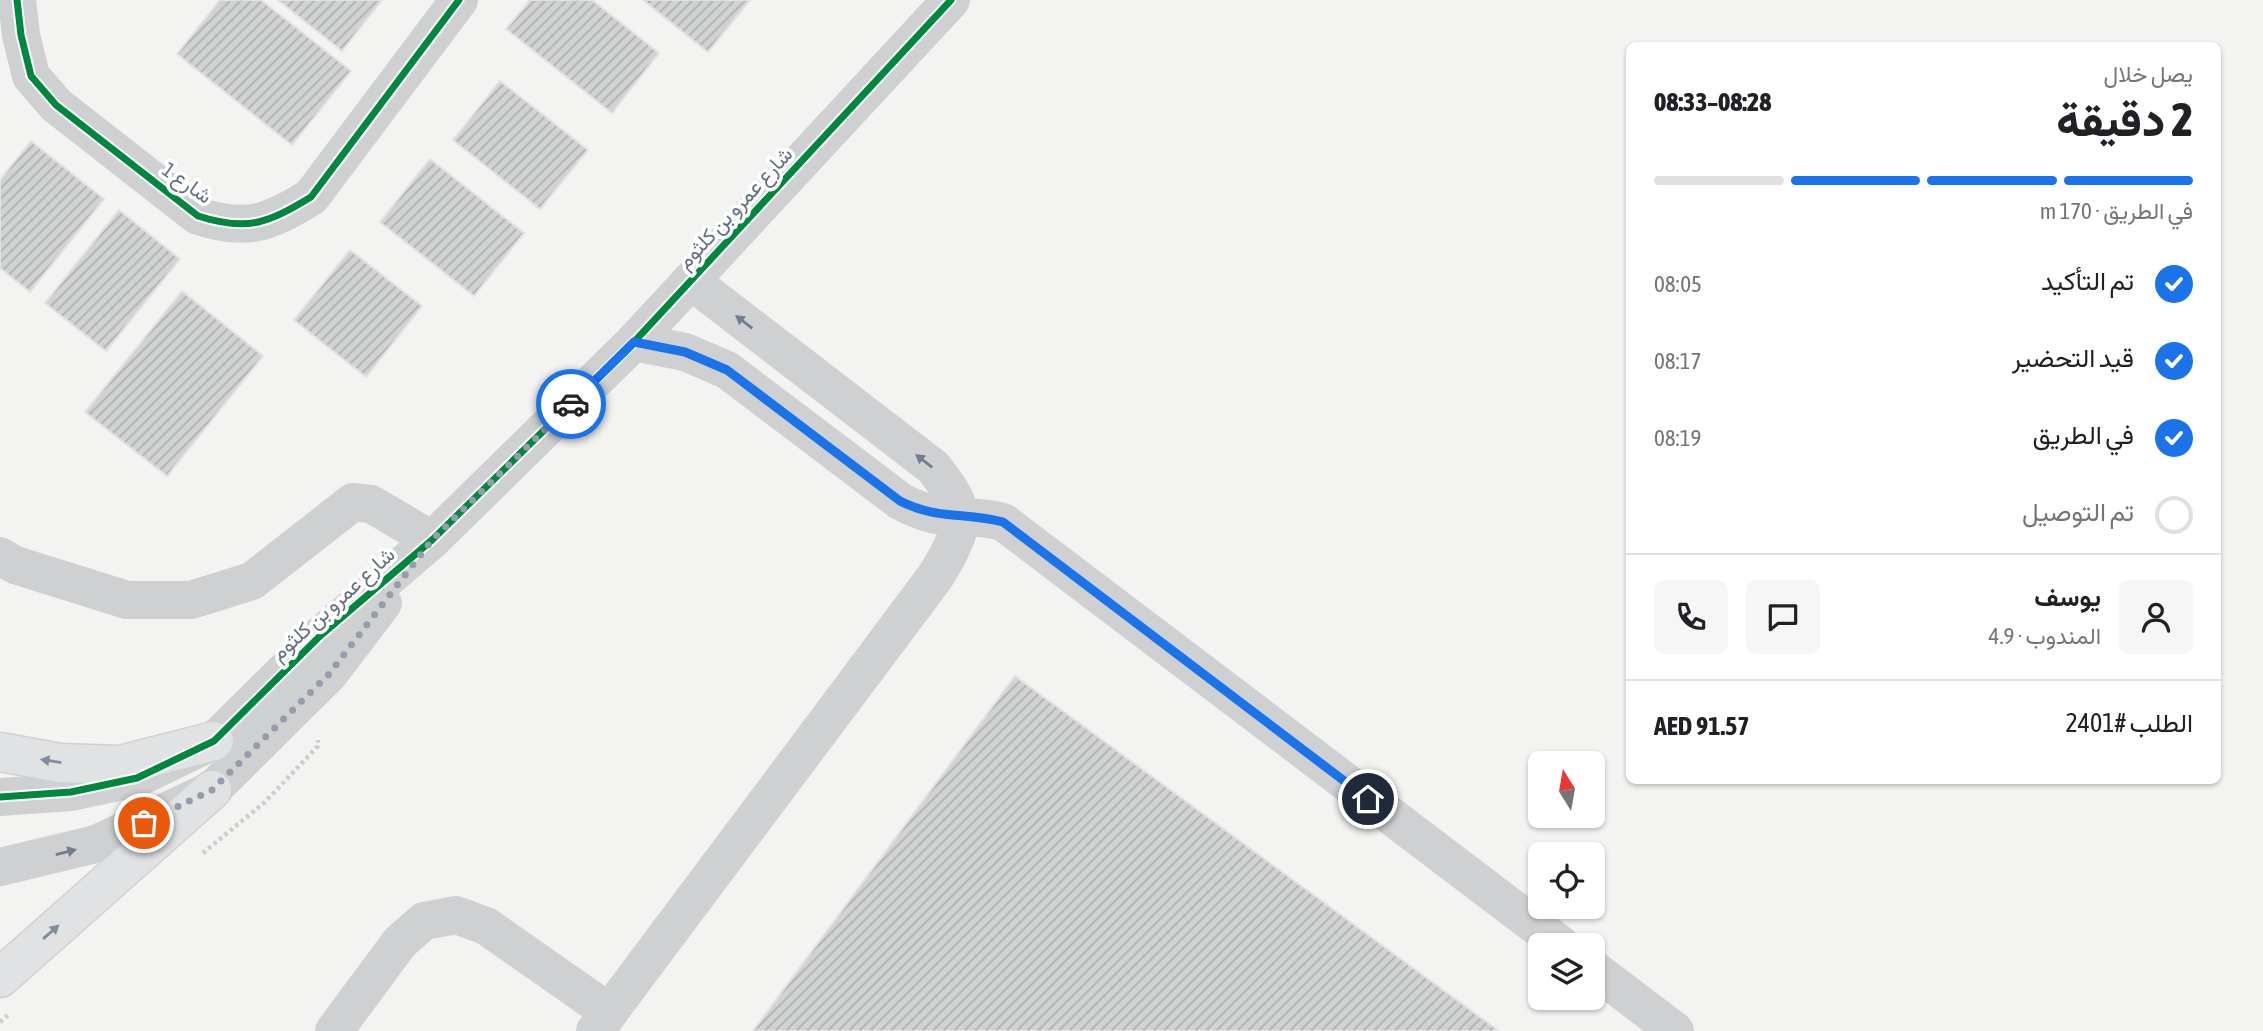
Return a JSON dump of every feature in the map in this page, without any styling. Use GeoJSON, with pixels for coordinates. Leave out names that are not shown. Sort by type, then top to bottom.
{"type":"FeatureCollection","features":[{"type":"Feature","properties":{"kind":"highway"},"geometry":{"type":"LineString","coordinates":[[0,752],[60,763],[120,765],[214,741]]}},
{"type":"Feature","properties":{"kind":"highway"},"geometry":{"type":"LineString","coordinates":[[0,978],[212,790]]}},
{"type":"Feature","properties":{"kind":"street","name":"شارع 1"},"geometry":{"type":"LineString","coordinates":[[17,0],[21,34],[31,76],[56,105],[198,216],[221,223],[258,224],[282,215],[311,197],[459,0]]}},
{"type":"Feature","properties":{"kind":"street","name":"شارع عمرو بن كلثوم"},"geometry":{"type":"LineString","coordinates":[[0,797],[71,792],[137,778],[214,741],[320,636],[432,540],[634,342],[951,0]]}},
{"type":"Feature","properties":{"kind":"street"},"geometry":{"type":"LineString","coordinates":[[334,1031],[400,942],[424,921],[456,915],[486,926],[602,1022],[934,577],[952,546],[961,517],[946,484],[933,467],[691,281]]}},
{"type":"Feature","properties":{"kind":"street"},"geometry":{"type":"LineString","coordinates":[[634,342],[685,352],[727,370],[900,501],[922,512],[975,516],[1003,522],[1546,933]]}},
{"type":"Feature","properties":{"kind":"street"},"geometry":{"type":"LineString","coordinates":[[0,556],[15,565],[127,600],[191,600],[252,581],[353,502],[370,504],[432,540]]}},
{"type":"Feature","properties":{"kind":"street","name":"شارع عمرو بن كلثوم"},"geometry":{"type":"LineString","coordinates":[[0,867],[96,844],[212,790],[329,674],[432,540]]}},
{"type":"Feature","properties":{"kind":"street"},"geometry":{"type":"LineString","coordinates":[[1605,979],[1663,1027]]}},
{"type":"Feature","properties":{"kind":"building"},"geometry":{"type":"Polygon","coordinates":[[[220,0],[261,0],[351,71],[292,145],[177,54],[220,0]]]}},
{"type":"Feature","properties":{"kind":"building"},"geometry":{"type":"Polygon","coordinates":[[[278,0],[382,0],[342,51],[278,0]]]}},
{"type":"Feature","properties":{"kind":"building"},"geometry":{"type":"Polygon","coordinates":[[[530,0],[592,0],[659,53],[612,113],[506,29],[530,0]]]}},
{"type":"Feature","properties":{"kind":"building"},"geometry":{"type":"Polygon","coordinates":[[[643,0],[750,0],[708,52],[643,0]]]}},
{"type":"Feature","properties":{"kind":"building"},"geometry":{"type":"Polygon","coordinates":[[[500,81],[588,150],[540,209],[453,140],[500,81]]]}},
{"type":"Feature","properties":{"kind":"building"},"geometry":{"type":"Polygon","coordinates":[[[31,141],[104,199],[30,292],[0,268],[0,180],[31,141]]]}},
{"type":"Feature","properties":{"kind":"building"},"geometry":{"type":"Polygon","coordinates":[[[430,159],[524,233],[474,296],[380,222],[430,159]]]}},
{"type":"Feature","properties":{"kind":"building"},"geometry":{"type":"Polygon","coordinates":[[[119,210],[180,259],[106,351],[45,303],[119,210]]]}},
{"type":"Feature","properties":{"kind":"building"},"geometry":{"type":"Polygon","coordinates":[[[350,250],[422,306],[366,377],[294,320],[350,250]]]}},
{"type":"Feature","properties":{"kind":"building"},"geometry":{"type":"Polygon","coordinates":[[[182,291],[263,356],[167,476],[85,412],[182,291]]]}},
{"type":"Feature","properties":{"kind":"building"},"geometry":{"type":"Polygon","coordinates":[[[1015,676],[1499,1031],[753,1031],[1015,676]]]}},
{"type":"Feature","properties":{"kind":"cycle path"},"geometry":{"type":"LineString","coordinates":[[17,0],[21,35],[31,76],[56,105],[198,216],[244,224],[270,219],[311,197],[459,0]]}},
{"type":"Feature","properties":{"kind":"cycle path"},"geometry":{"type":"LineString","coordinates":[[0,797],[71,792],[137,778],[214,741],[320,636],[432,540],[634,342],[951,0]]}},
{"type":"Feature","properties":{"kind":"way so far"},"geometry":{"type":"LineString","coordinates":[[144,823],[212,790],[329,674],[432,540],[571,404]]}},
{"type":"Feature","properties":{"kind":"route"},"geometry":{"type":"LineString","coordinates":[[571,404],[634,342],[685,352],[727,370],[900,501],[922,512],[941,516],[975,516],[1003,522],[1368,799]]}}]}
